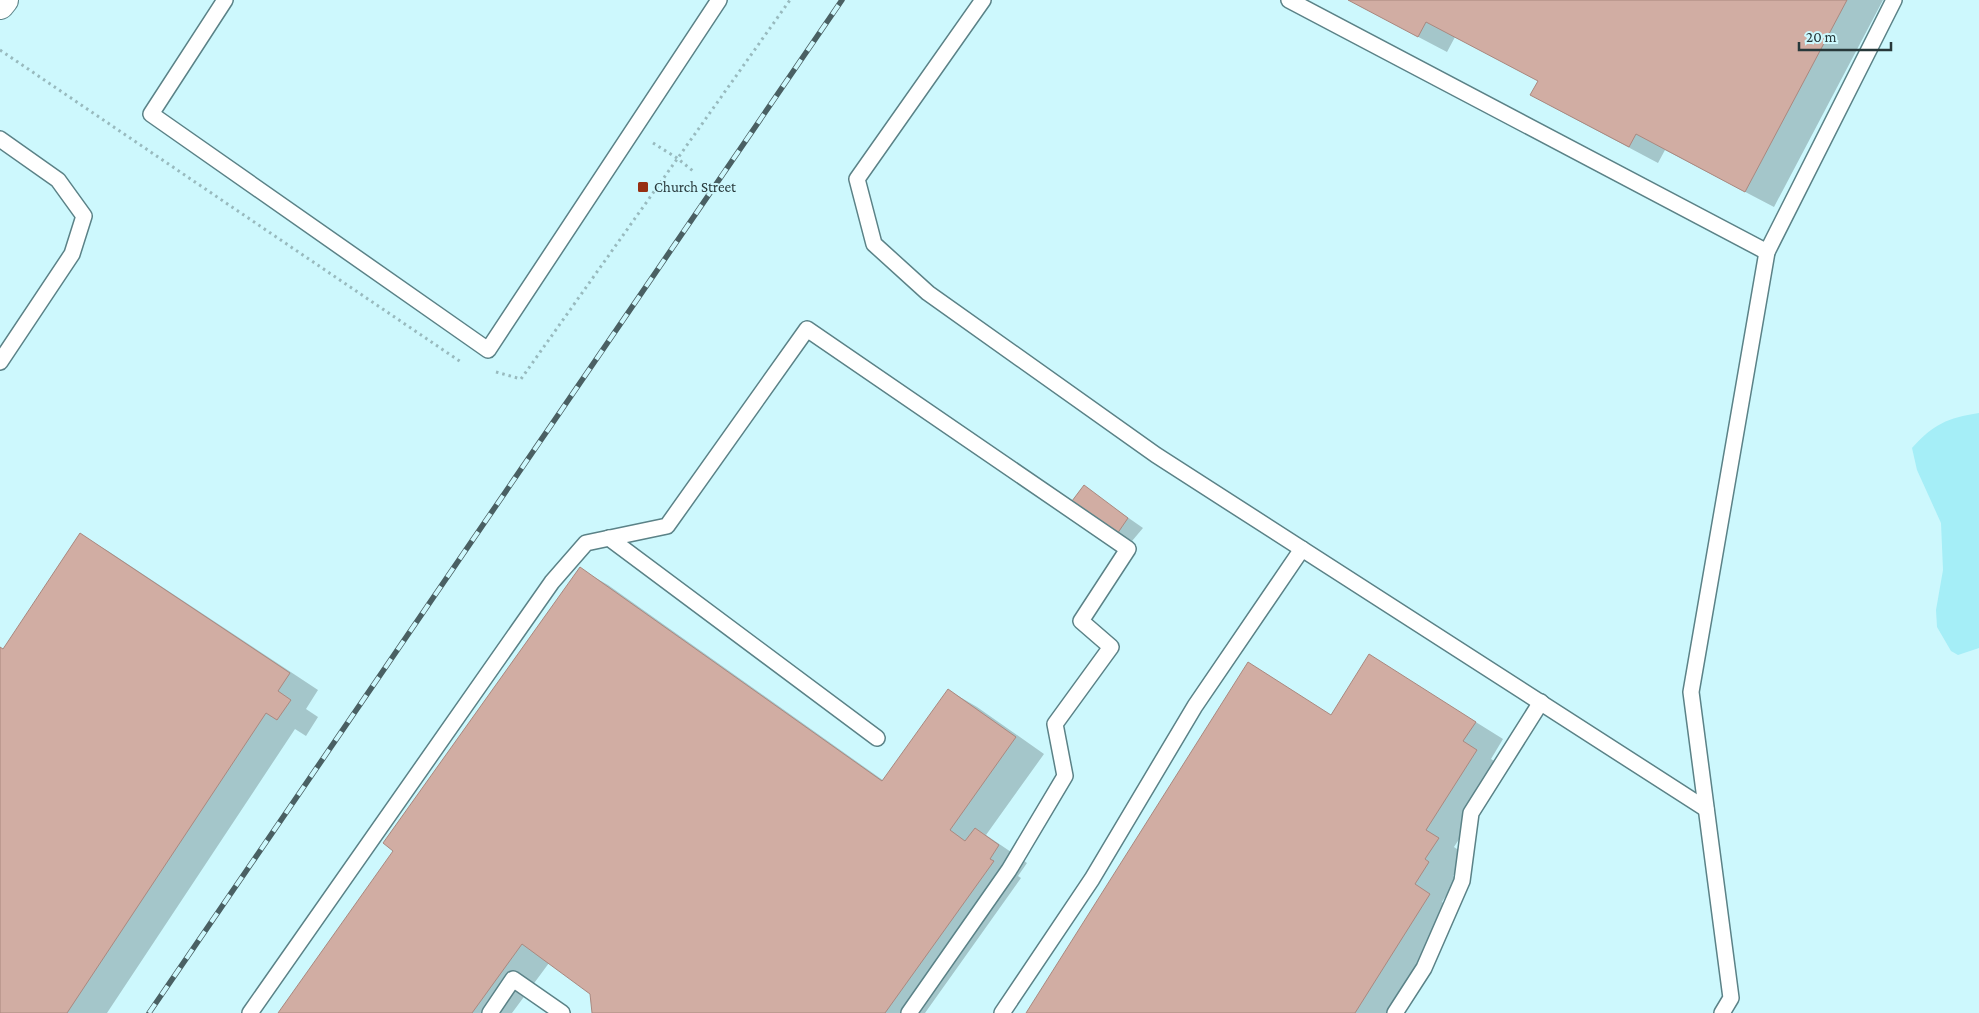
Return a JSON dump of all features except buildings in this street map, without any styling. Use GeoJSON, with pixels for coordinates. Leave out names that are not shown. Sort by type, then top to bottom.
{"type":"FeatureCollection","features":[{"type":"Feature","properties":{"kind":"main road"},"geometry":{"type":"LineString","coordinates":[[0,6],[4,0]]}},
{"type":"Feature","properties":{"kind":"lane"},"geometry":{"type":"LineString","coordinates":[[225,0],[151,114],[488,350],[719,0]]}},
{"type":"Feature","properties":{"kind":"lane"},"geometry":{"type":"LineString","coordinates":[[983,0],[857,179],[874,244],[934,298],[1156,455],[1706,809]]}},
{"type":"Feature","properties":{"kind":"lane"},"geometry":{"type":"LineString","coordinates":[[1289,0],[1767,252]]}},
{"type":"Feature","properties":{"kind":"lane"},"geometry":{"type":"LineString","coordinates":[[1722,1013],[1731,998],[1691,692],[1767,252],[1894,0]]}},
{"type":"Feature","properties":{"kind":"lane"},"geometry":{"type":"LineString","coordinates":[[0,139],[58,180],[84,216],[72,254],[0,362]]}},
{"type":"Feature","properties":{"kind":"lane"},"geometry":{"type":"LineString","coordinates":[[250,1013],[552,582],[586,543],[667,526],[807,329],[1128,549],[1081,622],[1111,647],[1055,724],[1064,776],[1009,870],[910,1013]]}},
{"type":"Feature","properties":{"kind":"lane"},"geometry":{"type":"LineString","coordinates":[[609,538],[877,738]]}},
{"type":"Feature","properties":{"kind":"lane"},"geometry":{"type":"LineString","coordinates":[[1002,1013],[1092,879],[1195,706],[1302,549]]}},
{"type":"Feature","properties":{"kind":"lane"},"geometry":{"type":"LineString","coordinates":[[1395,1013],[1424,968],[1462,881],[1470,813],[1541,702]]}},
{"type":"Feature","properties":{"kind":"lane"},"geometry":{"type":"LineString","coordinates":[[490,1013],[513,979],[562,1013]]}},
{"type":"Feature","properties":{"kind":"path"},"geometry":{"type":"LineString","coordinates":[[494,371],[521,378],[790,0]]}},
{"type":"Feature","properties":{"kind":"path"},"geometry":{"type":"LineString","coordinates":[[0,50],[459,362],[468,364]]}},
{"type":"Feature","properties":{"kind":"path"},"geometry":{"type":"LineString","coordinates":[[632,130],[677,158],[693,171]]}},
{"type":"Feature","properties":{"kind":"shaded area"},"geometry":{"type":"Polygon","coordinates":[[[1979,413],[1979,648],[1958,655],[1951,651],[1937,627],[1936,610],[1943,570],[1941,523],[1917,470],[1912,448],[1927,433],[1942,423],[1958,417],[1979,413]]]}},
{"type":"Feature","properties":{"kind":"railway"},"geometry":{"type":"LineString","coordinates":[[149,1013],[842,0]]}},
{"type":"Feature","properties":{"kind":"place","name":"Church Street"},"geometry":{"type":"Point","coordinates":[643,187]}}]}
